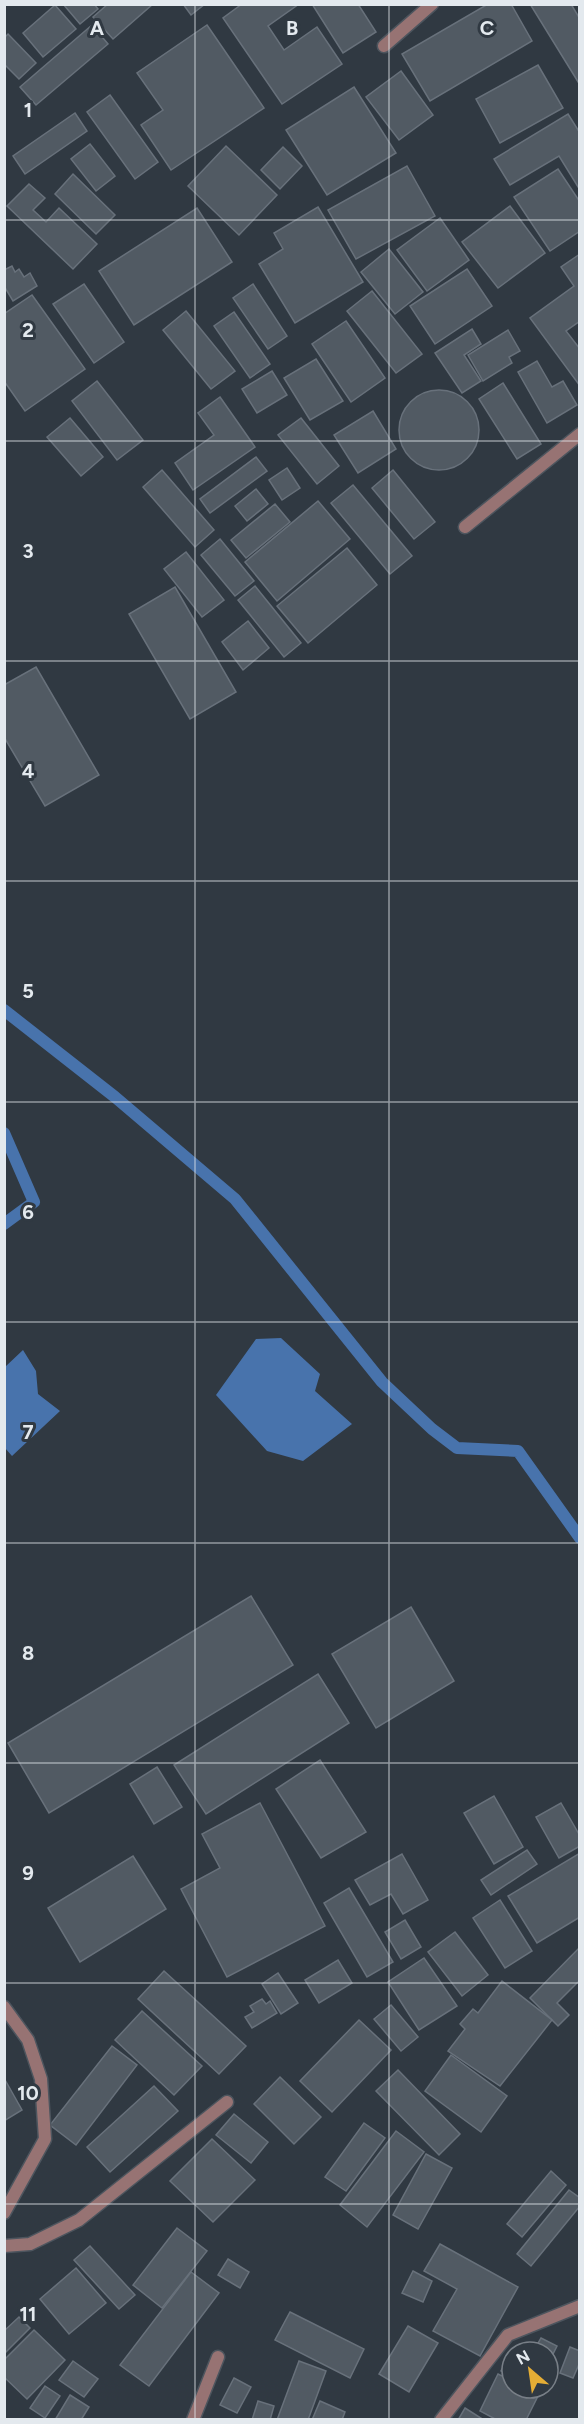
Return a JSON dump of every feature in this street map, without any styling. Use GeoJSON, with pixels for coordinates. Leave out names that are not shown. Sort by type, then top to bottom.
{"type":"FeatureCollection","features":[{"type":"Feature","properties":{"kind":"street"},"geometry":{"type":"LineString","coordinates":[[384,46],[432,4]]}},
{"type":"Feature","properties":{"kind":"street"},"geometry":{"type":"LineString","coordinates":[[465,527],[579,434]]}},
{"type":"Feature","properties":{"kind":"street"},"geometry":{"type":"LineString","coordinates":[[4,2007],[28,2040],[41,2079],[45,2139],[4,2213]]}},
{"type":"Feature","properties":{"kind":"street"},"geometry":{"type":"LineString","coordinates":[[4,2246],[30,2244],[79,2220],[227,2102]]}},
{"type":"Feature","properties":{"kind":"street"},"geometry":{"type":"LineString","coordinates":[[441,2420],[508,2336],[579,2306]]}},
{"type":"Feature","properties":{"kind":"street"},"geometry":{"type":"LineString","coordinates":[[193,2420],[218,2357]]}},
{"type":"Feature","properties":{"kind":"water"},"geometry":{"type":"Polygon","coordinates":[[[281,1338],[320,1374],[315,1391],[352,1424],[303,1461],[267,1451],[216,1395],[256,1339],[281,1338]]]}},
{"type":"Feature","properties":{"kind":"water"},"geometry":{"type":"Polygon","coordinates":[[[23,1350],[36,1371],[38,1394],[60,1411],[12,1456],[5,1448],[5,1367],[23,1350]]]}},
{"type":"Feature","properties":{"kind":"building"},"geometry":{"type":"Polygon","coordinates":[[[63,4],[94,4],[98,9],[80,24],[63,4]]]}},
{"type":"Feature","properties":{"kind":"building"},"geometry":{"type":"Polygon","coordinates":[[[108,4],[153,4],[113,39],[93,17],[108,4]]]}},
{"type":"Feature","properties":{"kind":"building"},"geometry":{"type":"Polygon","coordinates":[[[183,4],[205,4],[191,15],[183,4]]]}},
{"type":"Feature","properties":{"kind":"building"},"geometry":{"type":"Polygon","coordinates":[[[242,4],[299,4],[268,26],[284,50],[317,27],[342,64],[282,104],[223,18],[242,4]]]}},
{"type":"Feature","properties":{"kind":"building"},"geometry":{"type":"Polygon","coordinates":[[[312,4],[358,4],[376,32],[343,53],[312,4]]]}},
{"type":"Feature","properties":{"kind":"building"},"geometry":{"type":"Polygon","coordinates":[[[488,4],[511,4],[532,41],[430,101],[402,54],[488,4]]]}},
{"type":"Feature","properties":{"kind":"building"},"geometry":{"type":"Polygon","coordinates":[[[530,4],[571,4],[580,19],[580,85],[530,4]]]}},
{"type":"Feature","properties":{"kind":"building"},"geometry":{"type":"Polygon","coordinates":[[[55,5],[76,29],[43,57],[23,33],[55,5]]]}},
{"type":"Feature","properties":{"kind":"building"},"geometry":{"type":"Polygon","coordinates":[[[92,25],[108,44],[36,105],[20,87],[92,25]]]}},
{"type":"Feature","properties":{"kind":"building"},"geometry":{"type":"Polygon","coordinates":[[[207,25],[264,108],[171,170],[141,125],[163,110],[137,73],[207,25]]]}},
{"type":"Feature","properties":{"kind":"building"},"geometry":{"type":"Polygon","coordinates":[[[8,34],[36,63],[19,79],[4,64],[4,38],[8,34]]]}},
{"type":"Feature","properties":{"kind":"building"},"geometry":{"type":"Polygon","coordinates":[[[538,65],[563,108],[500,143],[476,99],[538,65]]]}},
{"type":"Feature","properties":{"kind":"building"},"geometry":{"type":"Polygon","coordinates":[[[401,71],[433,115],[399,140],[366,97],[401,71]]]}},
{"type":"Feature","properties":{"kind":"building"},"geometry":{"type":"Polygon","coordinates":[[[354,87],[396,153],[327,195],[286,130],[354,87]]]}},
{"type":"Feature","properties":{"kind":"building"},"geometry":{"type":"Polygon","coordinates":[[[110,95],[158,162],[135,179],[87,112],[110,95]]]}},
{"type":"Feature","properties":{"kind":"building"},"geometry":{"type":"Polygon","coordinates":[[[75,113],[87,131],[25,174],[13,156],[75,113]]]}},
{"type":"Feature","properties":{"kind":"building"},"geometry":{"type":"Polygon","coordinates":[[[568,114],[580,133],[580,190],[559,156],[510,185],[494,159],[568,114]]]}},
{"type":"Feature","properties":{"kind":"building"},"geometry":{"type":"Polygon","coordinates":[[[90,144],[115,176],[96,191],[71,159],[90,144]]]}},
{"type":"Feature","properties":{"kind":"building"},"geometry":{"type":"Polygon","coordinates":[[[226,146],[277,195],[239,235],[188,186],[226,146]]]}},
{"type":"Feature","properties":{"kind":"building"},"geometry":{"type":"Polygon","coordinates":[[[283,147],[302,166],[280,189],[261,170],[283,147]]]}},
{"type":"Feature","properties":{"kind":"building"},"geometry":{"type":"Polygon","coordinates":[[[407,166],[435,216],[356,259],[328,210],[407,166]]]}},
{"type":"Feature","properties":{"kind":"building"},"geometry":{"type":"Polygon","coordinates":[[[558,169],[580,202],[580,231],[550,251],[514,197],[558,169]]]}},
{"type":"Feature","properties":{"kind":"building"},"geometry":{"type":"Polygon","coordinates":[[[73,174],[115,215],[96,234],[55,194],[73,174]]]}},
{"type":"Feature","properties":{"kind":"building"},"geometry":{"type":"Polygon","coordinates":[[[29,184],[45,198],[33,210],[46,222],[59,208],[97,244],[73,269],[7,206],[29,184]]]}},
{"type":"Feature","properties":{"kind":"building"},"geometry":{"type":"Polygon","coordinates":[[[510,206],[545,253],[498,288],[462,242],[510,206]]]}},
{"type":"Feature","properties":{"kind":"building"},"geometry":{"type":"Polygon","coordinates":[[[318,207],[363,282],[295,323],[259,264],[283,249],[274,233],[318,207]]]}},
{"type":"Feature","properties":{"kind":"building"},"geometry":{"type":"Polygon","coordinates":[[[197,208],[232,262],[134,325],[99,271],[197,208]]]}},
{"type":"Feature","properties":{"kind":"building"},"geometry":{"type":"Polygon","coordinates":[[[440,218],[469,260],[427,291],[397,250],[440,218]]]}},
{"type":"Feature","properties":{"kind":"building"},"geometry":{"type":"Polygon","coordinates":[[[389,249],[423,292],[395,314],[361,272],[389,249]]]}},
{"type":"Feature","properties":{"kind":"building"},"geometry":{"type":"Polygon","coordinates":[[[580,254],[580,321],[566,331],[580,349],[580,386],[530,318],[574,286],[561,267],[580,254]]]}},
{"type":"Feature","properties":{"kind":"building"},"geometry":{"type":"Polygon","coordinates":[[[12,266],[15,272],[19,269],[24,277],[30,273],[37,286],[13,301],[4,286],[4,270],[12,266]]]}},
{"type":"Feature","properties":{"kind":"building"},"geometry":{"type":"Polygon","coordinates":[[[467,269],[492,306],[435,344],[410,306],[467,269]]]}},
{"type":"Feature","properties":{"kind":"building"},"geometry":{"type":"Polygon","coordinates":[[[84,284],[124,342],[94,363],[53,304],[84,284]]]}},
{"type":"Feature","properties":{"kind":"building"},"geometry":{"type":"Polygon","coordinates":[[[253,284],[287,336],[268,349],[233,298],[253,284]]]}},
{"type":"Feature","properties":{"kind":"building"},"geometry":{"type":"Polygon","coordinates":[[[372,291],[422,354],[396,373],[347,311],[372,291]]]}},
{"type":"Feature","properties":{"kind":"building"},"geometry":{"type":"Polygon","coordinates":[[[32,295],[85,369],[25,411],[4,381],[4,314],[32,295]]]}},
{"type":"Feature","properties":{"kind":"building"},"geometry":{"type":"Polygon","coordinates":[[[186,311],[235,371],[211,389],[163,330],[186,311]]]}},
{"type":"Feature","properties":{"kind":"building"},"geometry":{"type":"Polygon","coordinates":[[[234,312],[270,364],[250,378],[214,326],[234,312]]]}},
{"type":"Feature","properties":{"kind":"building"},"geometry":{"type":"Polygon","coordinates":[[[346,321],[385,378],[351,402],[312,344],[346,321]]]}},
{"type":"Feature","properties":{"kind":"building"},"geometry":{"type":"Polygon","coordinates":[[[472,329],[481,344],[464,355],[481,381],[462,393],[435,353],[472,329]]]}},
{"type":"Feature","properties":{"kind":"building"},"geometry":{"type":"Polygon","coordinates":[[[508,330],[520,351],[509,357],[512,363],[483,381],[468,355],[508,330]]]}},
{"type":"Feature","properties":{"kind":"building"},"geometry":{"type":"Polygon","coordinates":[[[316,359],[343,401],[310,420],[284,378],[316,359]]]}},
{"type":"Feature","properties":{"kind":"building"},"geometry":{"type":"Polygon","coordinates":[[[537,361],[552,387],[563,381],[577,405],[547,423],[518,372],[537,361]]]}},
{"type":"Feature","properties":{"kind":"building"},"geometry":{"type":"Polygon","coordinates":[[[272,371],[287,395],[257,413],[242,389],[272,371]]]}},
{"type":"Feature","properties":{"kind":"building"},"geometry":{"type":"Polygon","coordinates":[[[97,381],[143,440],[117,460],[72,401],[97,381]]]}},
{"type":"Feature","properties":{"kind":"building"},"geometry":{"type":"Polygon","coordinates":[[[503,383],[541,444],[517,459],[479,399],[503,383]]]}},
{"type":"Feature","properties":{"kind":"building"},"geometry":{"type":"Polygon","coordinates":[[[439,390],[454,393],[467,402],[476,415],[479,430],[476,445],[467,458],[454,467],[439,470],[424,467],[411,458],[402,445],[399,430],[402,415],[411,402],[424,393],[439,390]]]}},
{"type":"Feature","properties":{"kind":"building"},"geometry":{"type":"Polygon","coordinates":[[[220,397],[255,447],[193,490],[175,463],[214,435],[198,413],[220,397]]]}},
{"type":"Feature","properties":{"kind":"building"},"geometry":{"type":"Polygon","coordinates":[[[373,411],[396,449],[358,473],[334,435],[373,411]]]}},
{"type":"Feature","properties":{"kind":"building"},"geometry":{"type":"Polygon","coordinates":[[[70,418],[103,457],[81,476],[47,437],[70,418]]]}},
{"type":"Feature","properties":{"kind":"building"},"geometry":{"type":"Polygon","coordinates":[[[301,418],[339,466],[317,484],[278,435],[301,418]]]}},
{"type":"Feature","properties":{"kind":"building"},"geometry":{"type":"Polygon","coordinates":[[[256,457],[267,471],[210,513],[200,499],[256,457]]]}},
{"type":"Feature","properties":{"kind":"building"},"geometry":{"type":"Polygon","coordinates":[[[287,468],[300,488],[282,500],[269,480],[287,468]]]}},
{"type":"Feature","properties":{"kind":"building"},"geometry":{"type":"Polygon","coordinates":[[[162,470],[214,530],[195,547],[143,487],[162,470]]]}},
{"type":"Feature","properties":{"kind":"building"},"geometry":{"type":"Polygon","coordinates":[[[393,470],[435,522],[414,539],[372,488],[393,470]]]}},
{"type":"Feature","properties":{"kind":"building"},"geometry":{"type":"Polygon","coordinates":[[[353,485],[412,556],[390,574],[331,503],[353,485]]]}},
{"type":"Feature","properties":{"kind":"building"},"geometry":{"type":"Polygon","coordinates":[[[256,489],[268,504],[247,521],[235,506],[256,489]]]}},
{"type":"Feature","properties":{"kind":"building"},"geometry":{"type":"Polygon","coordinates":[[[318,501],[350,539],[277,601],[245,562],[318,501]]]}},
{"type":"Feature","properties":{"kind":"building"},"geometry":{"type":"Polygon","coordinates":[[[275,504],[290,522],[246,558],[231,540],[275,504]]]}},
{"type":"Feature","properties":{"kind":"building"},"geometry":{"type":"Polygon","coordinates":[[[220,539],[254,581],[235,596],[201,555],[220,539]]]}},
{"type":"Feature","properties":{"kind":"building"},"geometry":{"type":"Polygon","coordinates":[[[347,548],[377,585],[308,643],[277,606],[347,548]]]}},
{"type":"Feature","properties":{"kind":"building"},"geometry":{"type":"Polygon","coordinates":[[[186,552],[224,600],[202,617],[164,569],[186,552]]]}},
{"type":"Feature","properties":{"kind":"building"},"geometry":{"type":"Polygon","coordinates":[[[255,586],[301,643],[284,657],[238,600],[255,586]]]}},
{"type":"Feature","properties":{"kind":"building"},"geometry":{"type":"Polygon","coordinates":[[[175,587],[236,692],[190,719],[129,614],[175,587]]]}},
{"type":"Feature","properties":{"kind":"building"},"geometry":{"type":"Polygon","coordinates":[[[248,621],[269,648],[243,670],[222,642],[248,621]]]}},
{"type":"Feature","properties":{"kind":"building"},"geometry":{"type":"Polygon","coordinates":[[[36,667],[99,775],[45,806],[4,737],[4,685],[36,667]]]}},
{"type":"Feature","properties":{"kind":"building"},"geometry":{"type":"Polygon","coordinates":[[[251,1596],[293,1665],[49,1813],[8,1743],[251,1596]]]}},
{"type":"Feature","properties":{"kind":"building"},"geometry":{"type":"Polygon","coordinates":[[[411,1607],[454,1681],[376,1728],[332,1654],[411,1607]]]}},
{"type":"Feature","properties":{"kind":"building"},"geometry":{"type":"Polygon","coordinates":[[[318,1674],[349,1723],[206,1814],[174,1765],[318,1674]]]}},
{"type":"Feature","properties":{"kind":"building"},"geometry":{"type":"Polygon","coordinates":[[[320,1760],[366,1832],[321,1858],[276,1789],[320,1760]]]}},
{"type":"Feature","properties":{"kind":"building"},"geometry":{"type":"Polygon","coordinates":[[[157,1767],[182,1807],[154,1824],[130,1784],[157,1767]]]}},
{"type":"Feature","properties":{"kind":"building"},"geometry":{"type":"Polygon","coordinates":[[[494,1796],[523,1847],[494,1864],[464,1813],[494,1796]]]}},
{"type":"Feature","properties":{"kind":"building"},"geometry":{"type":"Polygon","coordinates":[[[260,1803],[325,1926],[227,1977],[181,1889],[220,1868],[202,1834],[260,1803]]]}},
{"type":"Feature","properties":{"kind":"building"},"geometry":{"type":"Polygon","coordinates":[[[561,1803],[580,1836],[580,1846],[559,1858],[536,1817],[561,1803]]]}},
{"type":"Feature","properties":{"kind":"building"},"geometry":{"type":"Polygon","coordinates":[[[527,1850],[537,1864],[491,1895],[481,1880],[527,1850]]]}},
{"type":"Feature","properties":{"kind":"building"},"geometry":{"type":"Polygon","coordinates":[[[580,1853],[580,1917],[537,1943],[508,1896],[580,1853]]]}},
{"type":"Feature","properties":{"kind":"building"},"geometry":{"type":"Polygon","coordinates":[[[402,1854],[428,1900],[403,1914],[391,1894],[370,1905],[355,1880],[402,1854]]]}},
{"type":"Feature","properties":{"kind":"building"},"geometry":{"type":"Polygon","coordinates":[[[133,1856],[166,1909],[80,1962],[48,1908],[133,1856]]]}},
{"type":"Feature","properties":{"kind":"building"},"geometry":{"type":"Polygon","coordinates":[[[349,1888],[393,1962],[367,1977],[324,1903],[349,1888]]]}},
{"type":"Feature","properties":{"kind":"building"},"geometry":{"type":"Polygon","coordinates":[[[500,1900],[532,1951],[505,1968],[473,1918],[500,1900]]]}},
{"type":"Feature","properties":{"kind":"building"},"geometry":{"type":"Polygon","coordinates":[[[405,1920],[421,1947],[401,1959],[385,1932],[405,1920]]]}},
{"type":"Feature","properties":{"kind":"building"},"geometry":{"type":"Polygon","coordinates":[[[455,1932],[488,1975],[462,1996],[428,1952],[455,1932]]]}},
{"type":"Feature","properties":{"kind":"building"},"geometry":{"type":"Polygon","coordinates":[[[580,1947],[580,1980],[557,2003],[569,2015],[558,2026],[530,1998],[580,1947]]]}},
{"type":"Feature","properties":{"kind":"building"},"geometry":{"type":"Polygon","coordinates":[[[424,1958],[457,2006],[419,2030],[388,1982],[424,1958]]]}},
{"type":"Feature","properties":{"kind":"building"},"geometry":{"type":"Polygon","coordinates":[[[338,1960],[352,1983],[319,2003],[305,1980],[338,1960]]]}},
{"type":"Feature","properties":{"kind":"building"},"geometry":{"type":"Polygon","coordinates":[[[164,1971],[246,2046],[219,2074],[138,1999],[164,1971]]]}},
{"type":"Feature","properties":{"kind":"building"},"geometry":{"type":"Polygon","coordinates":[[[278,1973],[298,2003],[281,2014],[262,1984],[278,1973]]]}},
{"type":"Feature","properties":{"kind":"building"},"geometry":{"type":"Polygon","coordinates":[[[502,1981],[552,2020],[500,2086],[448,2051],[465,2029],[460,2024],[473,2009],[478,2013],[502,1981]]]}},
{"type":"Feature","properties":{"kind":"building"},"geometry":{"type":"Polygon","coordinates":[[[262,1999],[266,2004],[270,2001],[277,2013],[252,2028],[245,2017],[254,2012],[250,2006],[262,1999]]]}},
{"type":"Feature","properties":{"kind":"building"},"geometry":{"type":"Polygon","coordinates":[[[391,2005],[418,2037],[401,2051],[374,2019],[391,2005]]]}},
{"type":"Feature","properties":{"kind":"building"},"geometry":{"type":"Polygon","coordinates":[[[142,2011],[202,2066],[174,2095],[115,2040],[142,2011]]]}},
{"type":"Feature","properties":{"kind":"building"},"geometry":{"type":"Polygon","coordinates":[[[359,2020],[391,2050],[332,2112],[300,2081],[359,2020]]]}},
{"type":"Feature","properties":{"kind":"building"},"geometry":{"type":"Polygon","coordinates":[[[112,2046],[137,2065],[76,2145],[50,2125],[112,2046]]]}},
{"type":"Feature","properties":{"kind":"building"},"geometry":{"type":"Polygon","coordinates":[[[451,2055],[507,2096],[481,2132],[425,2091],[451,2055]]]}},
{"type":"Feature","properties":{"kind":"building"},"geometry":{"type":"Polygon","coordinates":[[[398,2070],[460,2134],[439,2155],[376,2091],[398,2070]]]}},
{"type":"Feature","properties":{"kind":"building"},"geometry":{"type":"Polygon","coordinates":[[[280,2077],[321,2117],[294,2144],[254,2104],[280,2077]]]}},
{"type":"Feature","properties":{"kind":"building"},"geometry":{"type":"Polygon","coordinates":[[[4,2078],[22,2110],[4,2121],[4,2078]]]}},
{"type":"Feature","properties":{"kind":"building"},"geometry":{"type":"Polygon","coordinates":[[[154,2086],[178,2111],[110,2172],[87,2147],[154,2086]]]}},
{"type":"Feature","properties":{"kind":"building"},"geometry":{"type":"Polygon","coordinates":[[[234,2114],[268,2142],[251,2163],[216,2135],[234,2114]]]}},
{"type":"Feature","properties":{"kind":"building"},"geometry":{"type":"Polygon","coordinates":[[[364,2123],[385,2138],[346,2191],[325,2177],[364,2123]]]}},
{"type":"Feature","properties":{"kind":"building"},"geometry":{"type":"Polygon","coordinates":[[[396,2131],[424,2152],[367,2227],[340,2205],[396,2131]]]}},
{"type":"Feature","properties":{"kind":"building"},"geometry":{"type":"Polygon","coordinates":[[[212,2139],[255,2180],[213,2222],[170,2181],[212,2139]]]}},
{"type":"Feature","properties":{"kind":"building"},"geometry":{"type":"Polygon","coordinates":[[[426,2154],[452,2168],[418,2229],[393,2215],[426,2154]]]}},
{"type":"Feature","properties":{"kind":"building"},"geometry":{"type":"Polygon","coordinates":[[[551,2171],[566,2185],[522,2237],[507,2224],[551,2171]]]}},
{"type":"Feature","properties":{"kind":"building"},"geometry":{"type":"Polygon","coordinates":[[[569,2190],[580,2198],[580,2206],[531,2266],[517,2254],[569,2190]]]}},
{"type":"Feature","properties":{"kind":"building"},"geometry":{"type":"Polygon","coordinates":[[[177,2228],[207,2251],[162,2308],[133,2285],[177,2228]]]}},
{"type":"Feature","properties":{"kind":"building"},"geometry":{"type":"Polygon","coordinates":[[[440,2244],[518,2287],[480,2356],[433,2331],[457,2289],[424,2271],[440,2244]]]}},
{"type":"Feature","properties":{"kind":"building"},"geometry":{"type":"Polygon","coordinates":[[[90,2246],[135,2295],[119,2309],[74,2260],[90,2246]]]}},
{"type":"Feature","properties":{"kind":"building"},"geometry":{"type":"Polygon","coordinates":[[[228,2259],[249,2272],[240,2288],[218,2275],[228,2259]]]}},
{"type":"Feature","properties":{"kind":"building"},"geometry":{"type":"Polygon","coordinates":[[[76,2268],[106,2303],[69,2334],[40,2299],[76,2268]]]}},
{"type":"Feature","properties":{"kind":"building"},"geometry":{"type":"Polygon","coordinates":[[[413,2271],[432,2281],[423,2302],[402,2293],[413,2271]]]}},
{"type":"Feature","properties":{"kind":"building"},"geometry":{"type":"Polygon","coordinates":[[[191,2272],[219,2293],[149,2386],[120,2365],[191,2272]]]}},
{"type":"Feature","properties":{"kind":"building"},"geometry":{"type":"Polygon","coordinates":[[[290,2312],[364,2349],[350,2378],[275,2340],[290,2312]]]}},
{"type":"Feature","properties":{"kind":"building"},"geometry":{"type":"Polygon","coordinates":[[[19,2317],[30,2328],[4,2354],[4,2331],[19,2317]]]}},
{"type":"Feature","properties":{"kind":"building"},"geometry":{"type":"Polygon","coordinates":[[[408,2326],[438,2343],[409,2392],[379,2374],[408,2326]]]}},
{"type":"Feature","properties":{"kind":"building"},"geometry":{"type":"Polygon","coordinates":[[[34,2330],[65,2360],[27,2399],[4,2377],[4,2360],[34,2330]]]}},
{"type":"Feature","properties":{"kind":"building"},"geometry":{"type":"Polygon","coordinates":[[[570,2347],[580,2351],[580,2362],[573,2378],[560,2373],[570,2347]]]}},
{"type":"Feature","properties":{"kind":"building"},"geometry":{"type":"Polygon","coordinates":[[[73,2361],[98,2379],[84,2397],[59,2380],[73,2361]]]}},
{"type":"Feature","properties":{"kind":"building"},"geometry":{"type":"Polygon","coordinates":[[[299,2361],[326,2371],[308,2420],[277,2420],[299,2361]]]}},
{"type":"Feature","properties":{"kind":"building"},"geometry":{"type":"Polygon","coordinates":[[[498,2374],[500,2375],[500,2400],[536,2400],[526,2420],[497,2420],[480,2411],[498,2374]]]}},
{"type":"Feature","properties":{"kind":"building"},"geometry":{"type":"Polygon","coordinates":[[[234,2378],[251,2387],[237,2413],[220,2405],[234,2378]]]}},
{"type":"Feature","properties":{"kind":"building"},"geometry":{"type":"Polygon","coordinates":[[[45,2386],[60,2396],[45,2418],[30,2408],[45,2386]]]}},
{"type":"Feature","properties":{"kind":"building"},"geometry":{"type":"Polygon","coordinates":[[[70,2395],[89,2407],[81,2420],[55,2420],[70,2395]]]}},
{"type":"Feature","properties":{"kind":"building"},"geometry":{"type":"Polygon","coordinates":[[[258,2401],[274,2406],[270,2420],[252,2420],[258,2401]]]}},
{"type":"Feature","properties":{"kind":"building"},"geometry":{"type":"Polygon","coordinates":[[[320,2401],[345,2412],[342,2420],[312,2420],[320,2401]]]}},
{"type":"Feature","properties":{"kind":"building"},"geometry":{"type":"Polygon","coordinates":[[[465,2408],[484,2420],[458,2420],[465,2408]]]}},
{"type":"Feature","properties":{"kind":"waterway"},"geometry":{"type":"LineString","coordinates":[[4,1010],[115,1097],[235,1199],[382,1382],[432,1429],[457,1448],[518,1451],[580,1538]]}},
{"type":"Feature","properties":{"kind":"waterway"},"geometry":{"type":"LineString","coordinates":[[4,1133],[34,1202],[4,1224]]}}]}
